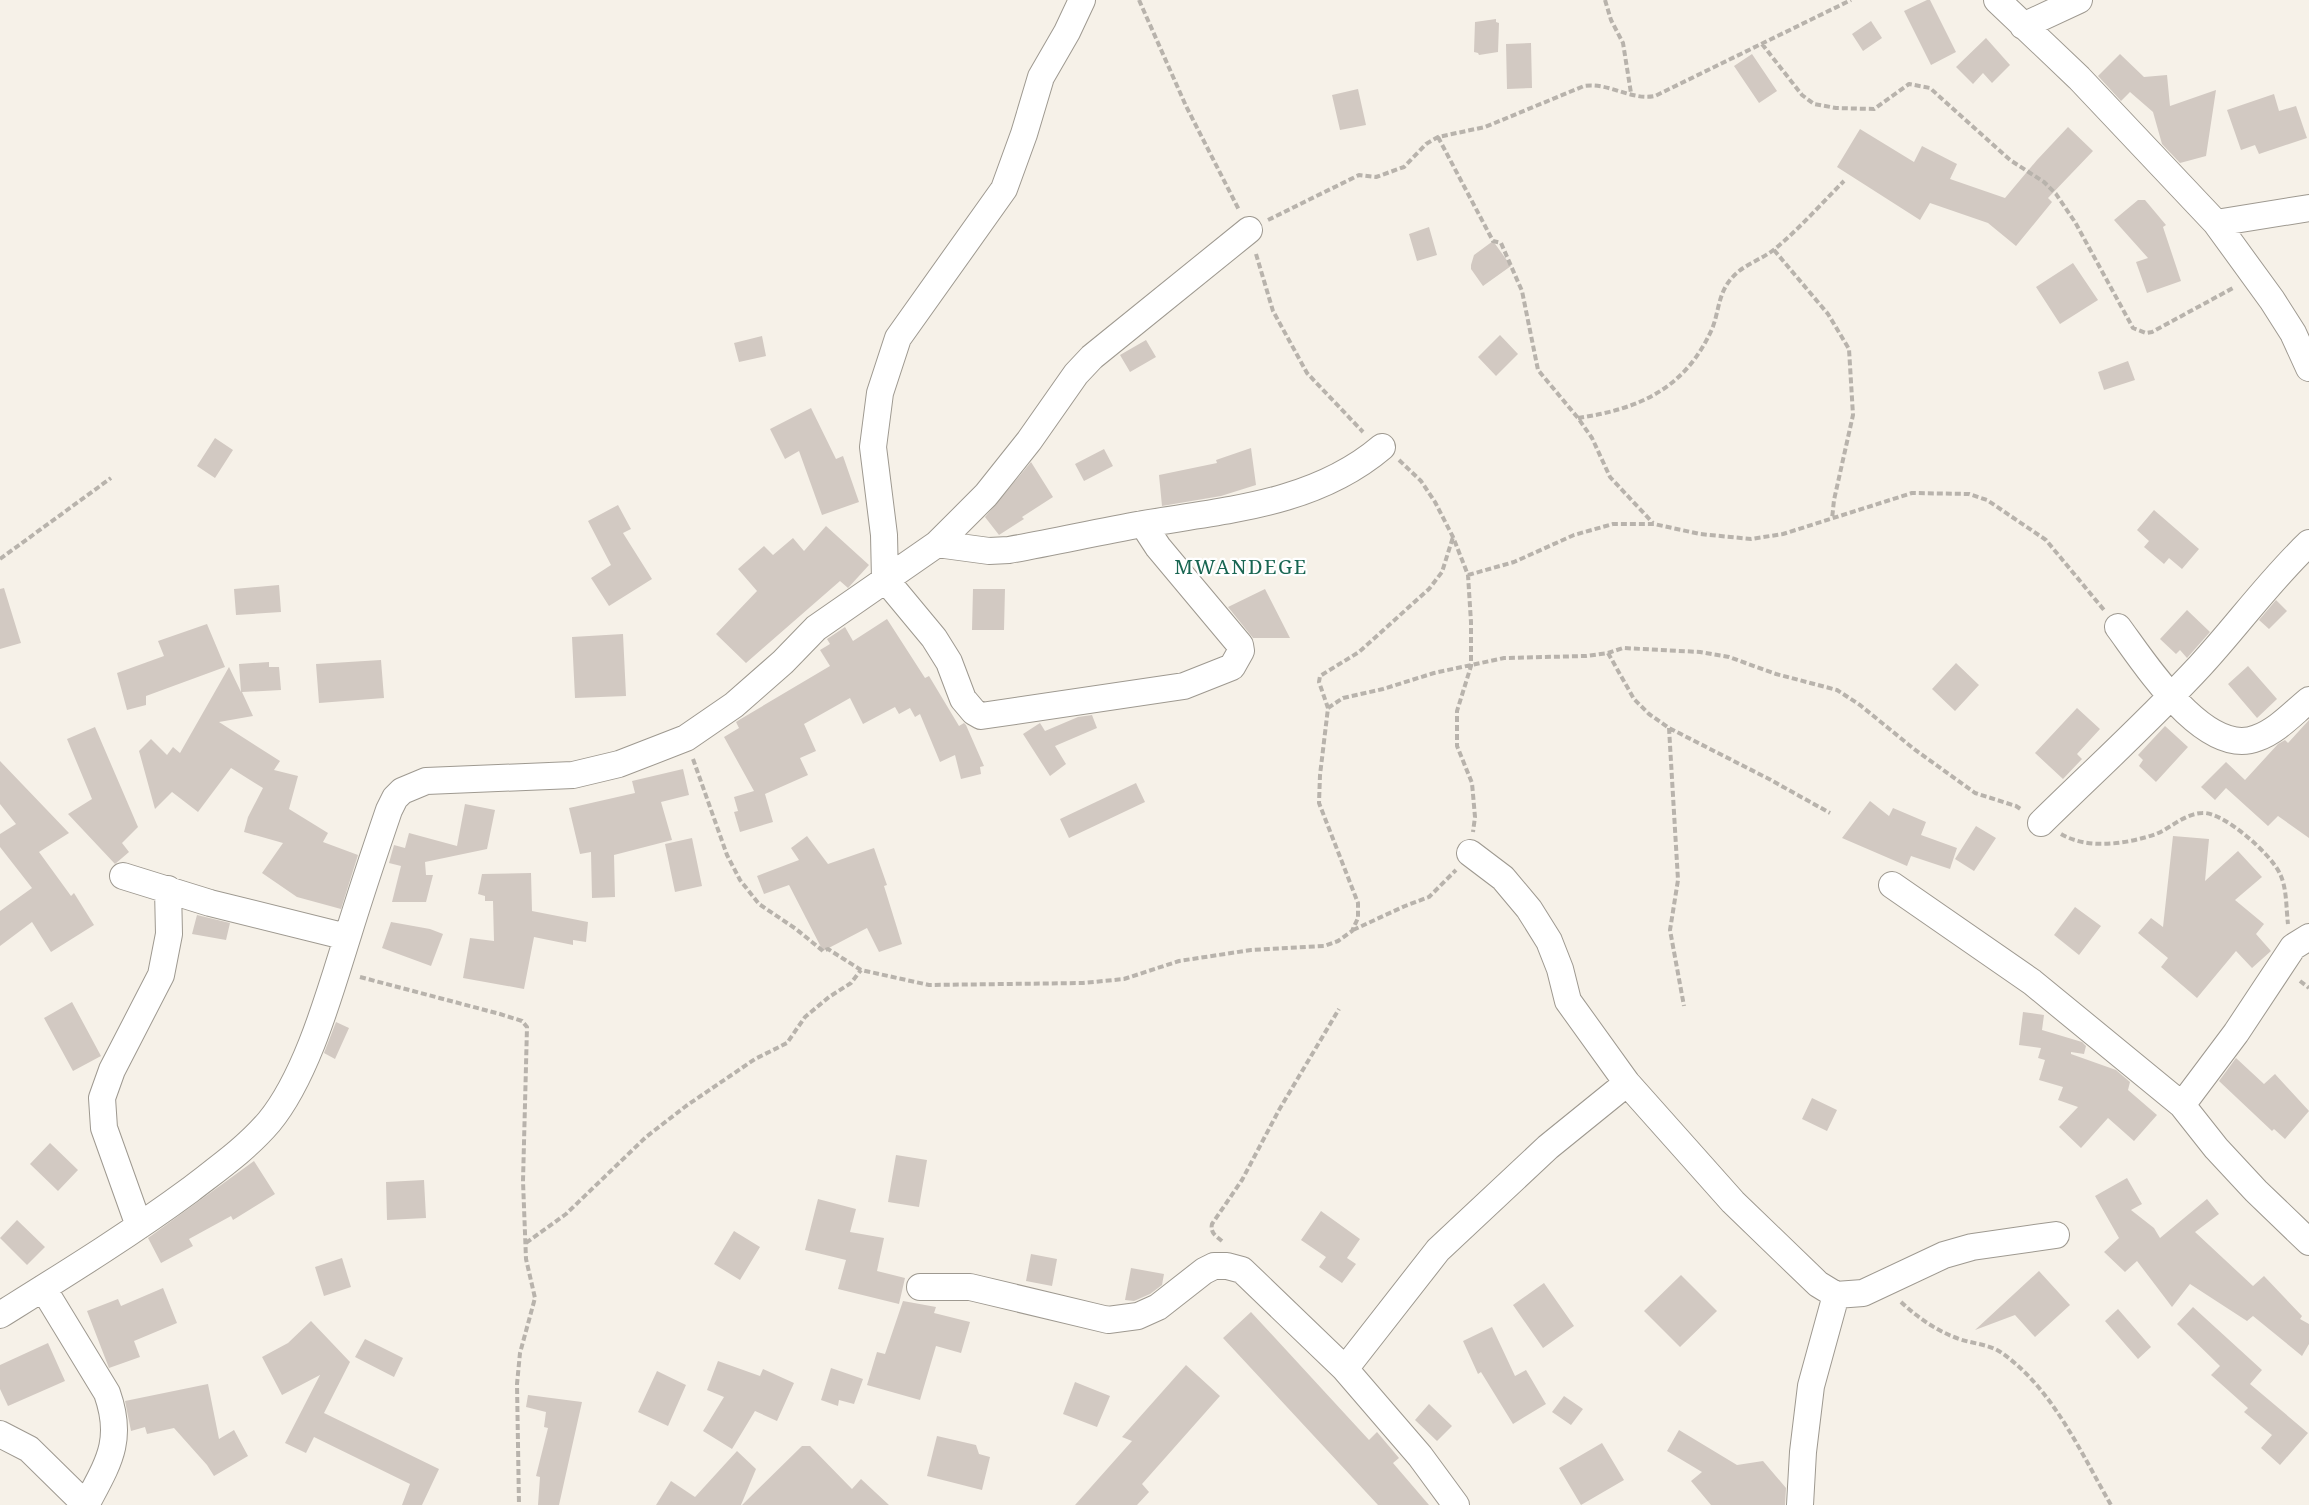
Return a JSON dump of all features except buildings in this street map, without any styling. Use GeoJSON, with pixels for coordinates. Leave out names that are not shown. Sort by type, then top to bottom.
{"type":"FeatureCollection","features":[{"type":"Feature","properties":{"kind":"street"},"geometry":{"type":"LineString","coordinates":[[1082,0],[1068,32],[1041,77],[1004,189],[898,338],[880,393],[873,447],[884,535],[885,579],[934,638],[949,662],[963,699],[974,712],[981,716],[1184,686],[1232,667],[1241,651],[1240,645],[1158,547],[1143,524]]}},
{"type":"Feature","properties":{"kind":"street"},"geometry":{"type":"LineString","coordinates":[[1997,0],[2079,78],[2216,224],[2255,276],[2293,333],[2309,368]]}},
{"type":"Feature","properties":{"kind":"street"},"geometry":{"type":"LineString","coordinates":[[2023,26],[2079,0]]}},
{"type":"Feature","properties":{"kind":"street"},"geometry":{"type":"LineString","coordinates":[[2216,224],[2309,208]]}},
{"type":"Feature","properties":{"kind":"street"},"geometry":{"type":"LineString","coordinates":[[0,1315],[139,1226],[233,1158],[269,1121],[296,1080],[339,971],[347,937],[389,810],[394,798],[402,790],[426,781],[573,775],[619,765],[686,738],[734,705],[783,662],[816,628],[937,544],[986,495],[1029,441],[1076,374],[1092,357],[1249,230]]}},
{"type":"Feature","properties":{"kind":"street"},"geometry":{"type":"LineString","coordinates":[[937,544],[989,551],[1009,550],[1276,501],[1315,488],[1343,475],[1365,462],[1382,447]]}},
{"type":"Feature","properties":{"kind":"street"},"geometry":{"type":"LineString","coordinates":[[2041,823],[2172,696],[2222,643],[2266,588],[2309,543]]}},
{"type":"Feature","properties":{"kind":"street"},"geometry":{"type":"LineString","coordinates":[[2118,627],[2193,719],[2218,735],[2235,742],[2257,738],[2282,723],[2309,700]]}},
{"type":"Feature","properties":{"kind":"street"},"geometry":{"type":"LineString","coordinates":[[1470,853],[1503,878],[1529,909],[1549,941],[1560,969],[1568,1001],[1627,1083],[1733,1202],[1818,1284],[1836,1295],[1863,1293],[1944,1255],[1972,1247],[2056,1235]]}},
{"type":"Feature","properties":{"kind":"street"},"geometry":{"type":"LineString","coordinates":[[123,876],[210,903],[347,937]]}},
{"type":"Feature","properties":{"kind":"street"},"geometry":{"type":"LineString","coordinates":[[1892,885],[2032,982],[2182,1105],[2216,1148],[2256,1191],[2309,1242]]}},
{"type":"Feature","properties":{"kind":"street"},"geometry":{"type":"LineString","coordinates":[[139,1226],[104,1128],[102,1098],[112,1070],[161,975],[169,934],[168,889]]}},
{"type":"Feature","properties":{"kind":"street"},"geometry":{"type":"LineString","coordinates":[[2182,1105],[2301,942]]}},
{"type":"Feature","properties":{"kind":"street"},"geometry":{"type":"LineString","coordinates":[[1345,1369],[1438,1250],[1548,1148],[1627,1083]]}},
{"type":"Feature","properties":{"kind":"street"},"geometry":{"type":"LineString","coordinates":[[920,1287],[970,1287],[1108,1320],[1138,1316],[1158,1307],[1204,1271],[1214,1266],[1227,1266],[1242,1270],[1345,1369],[1420,1456],[1456,1505]]}},
{"type":"Feature","properties":{"kind":"street"},"geometry":{"type":"LineString","coordinates":[[0,1434],[29,1449],[86,1505],[106,1468],[114,1444],[112,1407],[107,1393],[43,1288]]}},
{"type":"Feature","properties":{"kind":"street"},"geometry":{"type":"LineString","coordinates":[[1800,1505],[1803,1452],[1811,1386],[1836,1295]]}},
{"type":"Feature","properties":{"kind":"path"},"geometry":{"type":"LineString","coordinates":[[1605,0],[1611,21],[1623,43],[1631,93]]}},
{"type":"Feature","properties":{"kind":"path"},"geometry":{"type":"LineString","coordinates":[[1249,230],[1359,175],[1376,177],[1404,167],[1426,144],[1438,137],[1485,127],[1584,86],[1600,85],[1649,97],[1655,96],[1851,0]]}},
{"type":"Feature","properties":{"kind":"path"},"geometry":{"type":"LineString","coordinates":[[1761,44],[1802,95],[1814,104],[1836,108],[1874,109],[1909,84],[1930,88],[2010,160],[2044,182],[2056,194],[2075,222],[2133,328],[2146,333],[2152,332],[2255,276]]}},
{"type":"Feature","properties":{"kind":"path"},"geometry":{"type":"LineString","coordinates":[[1438,137],[1493,241],[1501,243],[1522,291],[1538,370],[1592,438],[1610,477],[1654,524]]}},
{"type":"Feature","properties":{"kind":"path"},"geometry":{"type":"LineString","coordinates":[[1578,418],[1631,407],[1667,388],[1678,379],[1711,332],[1716,320],[1718,303],[1730,280],[1740,270],[1774,250],[1844,181]]}},
{"type":"Feature","properties":{"kind":"path"},"geometry":{"type":"LineString","coordinates":[[1774,250],[1828,314],[1849,350],[1853,415],[1834,500],[1832,519]]}},
{"type":"Feature","properties":{"kind":"path"},"geometry":{"type":"LineString","coordinates":[[0,559],[111,478]]}},
{"type":"Feature","properties":{"kind":"path"},"geometry":{"type":"LineString","coordinates":[[1468,575],[1514,562],[1574,535],[1613,524],[1654,524],[1700,534],[1751,539],[1783,534],[1912,493],[1969,494],[1987,500],[2046,540],[2118,627]]}},
{"type":"Feature","properties":{"kind":"path"},"geometry":{"type":"LineString","coordinates":[[686,738],[727,855],[740,880],[759,904],[823,951],[828,949],[861,970],[929,985],[1083,983],[1124,979],[1179,961],[1251,950],[1324,946],[1338,941],[1352,931],[1358,918],[1358,903],[1319,803],[1328,708],[1318,682],[1320,676],[1359,652],[1429,589],[1442,572],[1453,537]]}},
{"type":"Feature","properties":{"kind":"path"},"geometry":{"type":"LineString","coordinates":[[1328,708],[1343,698],[1383,689],[1434,673],[1504,658],[1576,657],[1608,653],[1623,648],[1700,652],[1729,657],[1776,674],[1837,690],[1975,793],[2016,806],[2071,840],[2087,844],[2106,843],[2157,833],[2188,816],[2203,812],[2219,818],[2252,842],[2273,862],[2281,875],[2301,942]]}},
{"type":"Feature","properties":{"kind":"path"},"geometry":{"type":"LineString","coordinates":[[1608,653],[1634,699],[1649,714],[1669,728],[1830,813]]}},
{"type":"Feature","properties":{"kind":"path"},"geometry":{"type":"LineString","coordinates":[[1669,728],[1678,880],[1670,930],[1684,1006]]}},
{"type":"Feature","properties":{"kind":"path"},"geometry":{"type":"LineString","coordinates":[[526,1243],[566,1214],[646,1137],[686,1106],[754,1059],[787,1043],[805,1017],[829,997],[851,983],[861,970]]}},
{"type":"Feature","properties":{"kind":"path"},"geometry":{"type":"LineString","coordinates":[[339,971],[500,1014],[522,1022],[527,1027],[523,1181],[528,1272],[535,1298],[520,1353],[517,1384],[519,1505]]}},
{"type":"Feature","properties":{"kind":"path"},"geometry":{"type":"LineString","coordinates":[[1214,1266],[1227,1247],[1213,1233],[1212,1224],[1242,1180],[1279,1110],[1339,1009]]}},
{"type":"Feature","properties":{"kind":"path"},"geometry":{"type":"LineString","coordinates":[[1884,1285],[1923,1320],[1960,1339],[1982,1344],[2001,1353],[2022,1370],[2048,1398],[2111,1505]]}},
{"type":"Feature","properties":{"kind":"district","name":"MWANDEGE"},"geometry":{"type":"Point","coordinates":[1241,566]}}]}
